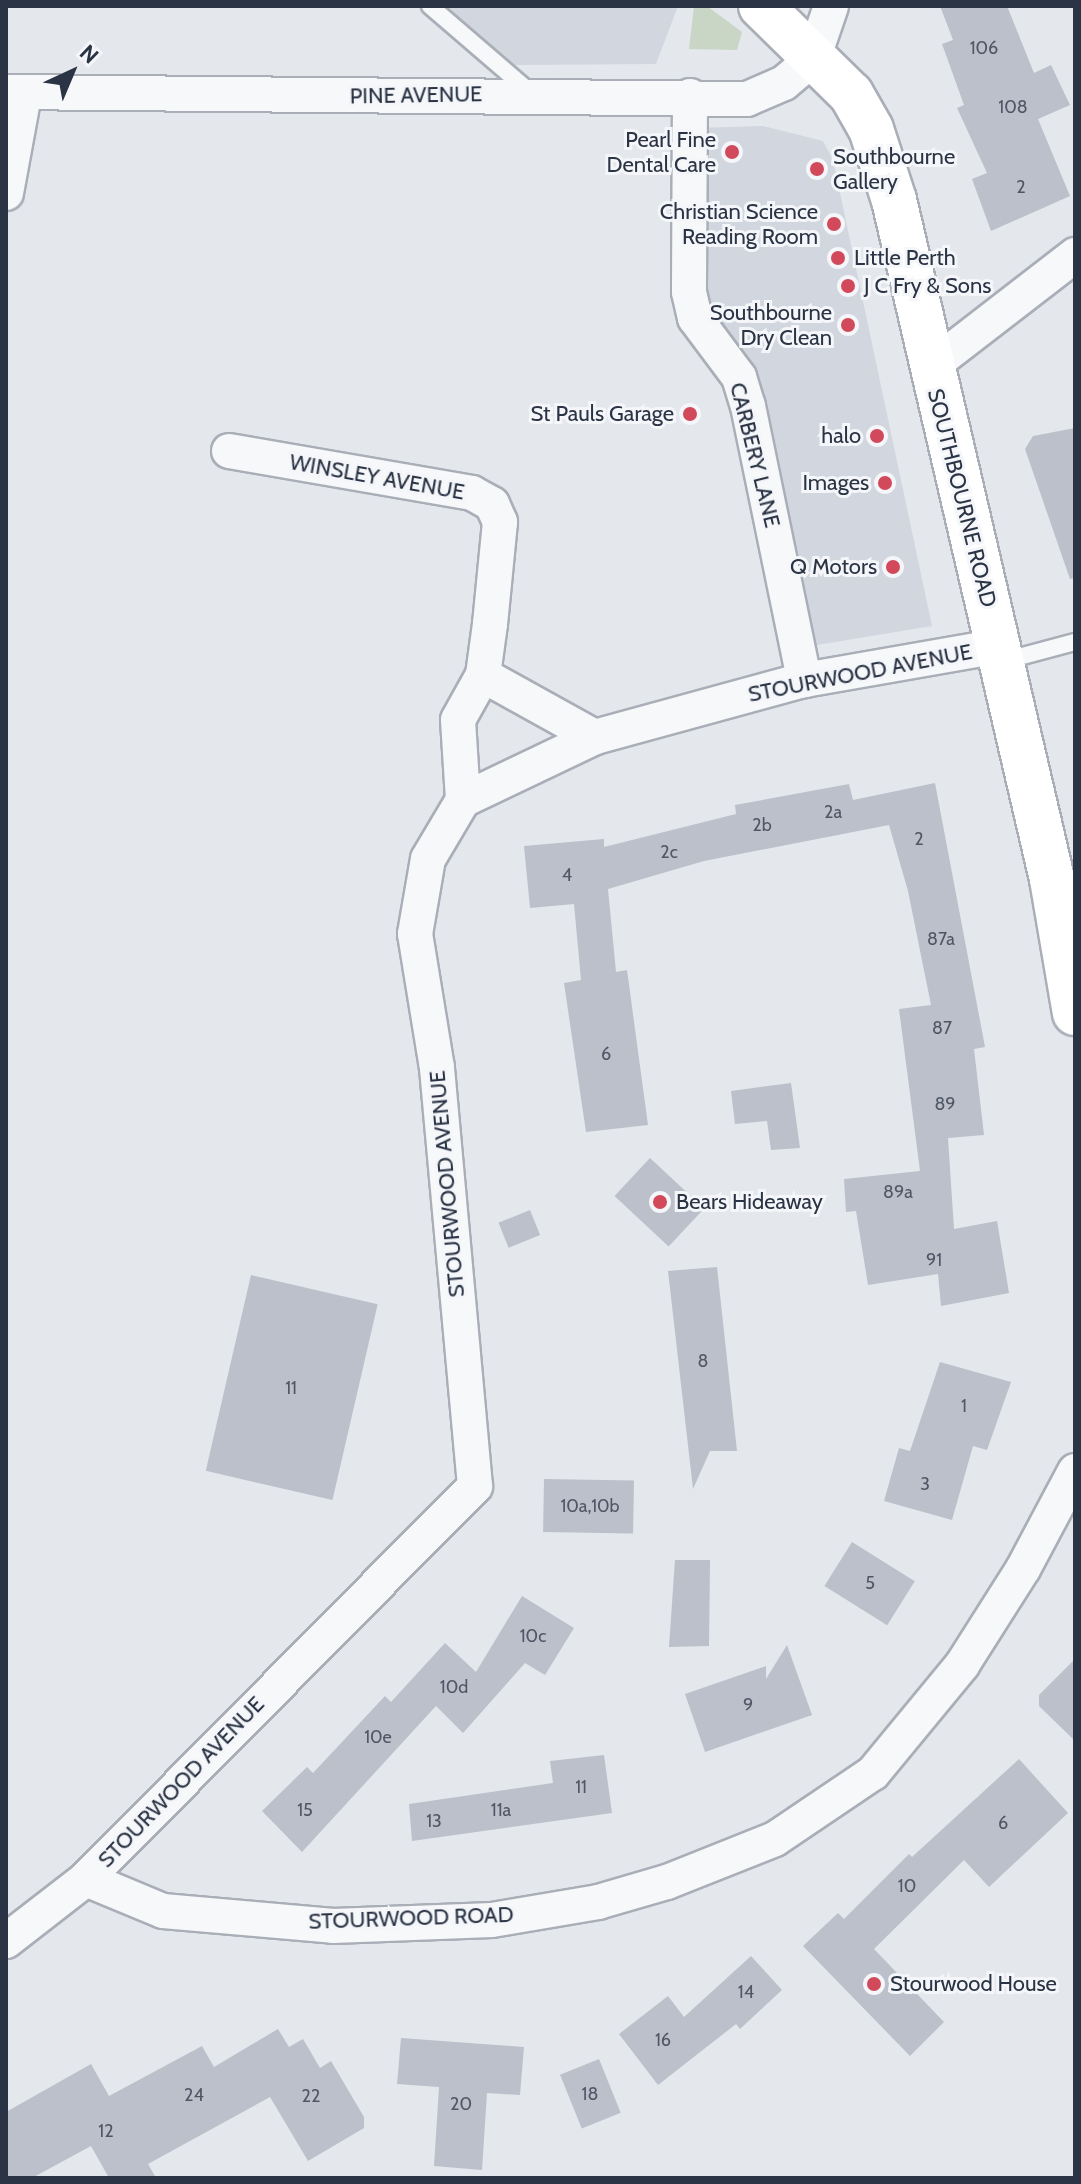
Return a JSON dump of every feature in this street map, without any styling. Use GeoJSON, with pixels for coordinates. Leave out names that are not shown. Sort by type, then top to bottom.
{"type":"FeatureCollection","features":[{"type":"Feature","properties":{"kind":"main road","name":"SOUTHBOURNE ROAD"},"geometry":{"type":"LineString","coordinates":[[761,6],[851,94],[871,129],[894,200],[929,368],[1000,654],[1063,875],[1075,1013]]}},
{"type":"Feature","properties":{"kind":"street"},"geometry":{"type":"LineString","coordinates":[[813,59],[831,6]]}},
{"type":"Feature","properties":{"kind":"street","name":"PINE AVENUE"},"geometry":{"type":"LineString","coordinates":[[15,93],[531,93],[747,99],[784,83],[813,59]]}},
{"type":"Feature","properties":{"kind":"street"},"geometry":{"type":"LineString","coordinates":[[6,193],[15,93]]}},
{"type":"Feature","properties":{"kind":"street","name":"CARBERY LANE"},"geometry":{"type":"LineString","coordinates":[[690,96],[689,292],[695,318],[739,377],[748,406],[804,680]]}},
{"type":"Feature","properties":{"kind":"street"},"geometry":{"type":"LineString","coordinates":[[929,368],[1075,255]]}},
{"type":"Feature","properties":{"kind":"street","name":"WINSLEY AVENUE"},"geometry":{"type":"LineString","coordinates":[[229,451],[472,493],[492,504],[500,522],[483,675],[458,720],[463,800]]}},
{"type":"Feature","properties":{"kind":"street","name":"STOURWOOD AVENUE"},"geometry":{"type":"LineString","coordinates":[[6,1941],[86,1879],[475,1486],[437,1068],[415,934],[428,859],[463,800],[595,737],[804,680],[1000,654]]}},
{"type":"Feature","properties":{"kind":"street"},"geometry":{"type":"LineString","coordinates":[[483,675],[595,737]]}},
{"type":"Feature","properties":{"kind":"street","name":"STOURWOOD ROAD"},"geometry":{"type":"LineString","coordinates":[[86,1879],[163,1911],[333,1926],[492,1920],[598,1902],[667,1882],[775,1839],[873,1773],[962,1665],[1023,1569],[1075,1471]]}},
{"type":"Feature","properties":{"kind":"lane"},"geometry":{"type":"LineString","coordinates":[[430,6],[531,93]]}},
{"type":"Feature","properties":{"kind":"lane"},"geometry":{"type":"LineString","coordinates":[[1000,654],[1075,642]]}},
{"type":"Feature","properties":{"kind":"shaded area"},"geometry":{"type":"Polygon","coordinates":[[[446,6],[678,6],[656,64],[514,65],[446,6]]]}},
{"type":"Feature","properties":{"kind":"shaded area"},"geometry":{"type":"Polygon","coordinates":[[[763,126],[823,141],[833,160],[932,626],[811,646],[695,277],[698,128],[763,126]]]}},
{"type":"Feature","properties":{"kind":"green space"},"geometry":{"type":"Polygon","coordinates":[[[694,6],[707,6],[742,32],[737,50],[689,49],[694,6]]]}},
{"type":"Feature","properties":{"kind":"building"},"geometry":{"type":"Polygon","coordinates":[[[940,6],[1007,6],[1034,73],[1051,65],[1070,105],[1038,119],[1070,196],[991,231],[972,179],[987,173],[957,108],[964,105],[942,44],[953,40],[940,6]]]}},
{"type":"Feature","properties":{"kind":"building"},"geometry":{"type":"Polygon","coordinates":[[[1075,428],[1075,578],[1070,579],[1025,449],[1033,436],[1075,428]]]}},
{"type":"Feature","properties":{"kind":"building"},"geometry":{"type":"Polygon","coordinates":[[[935,783],[985,1047],[974,1049],[984,1135],[948,1138],[954,1229],[997,1221],[1009,1293],[941,1306],[938,1274],[868,1285],[856,1211],[846,1212],[844,1179],[920,1171],[899,1009],[931,1005],[908,891],[889,825],[704,861],[608,889],[616,972],[627,970],[648,1125],[586,1132],[564,983],[581,980],[574,904],[530,908],[524,846],[604,839],[604,847],[736,814],[735,805],[849,784],[853,800],[935,783]]]}},
{"type":"Feature","properties":{"kind":"building"},"geometry":{"type":"Polygon","coordinates":[[[791,1083],[800,1148],[771,1150],[767,1121],[735,1124],[731,1091],[791,1083]]]}},
{"type":"Feature","properties":{"kind":"building","name":"Bears Hideaway"},"geometry":{"type":"Polygon","coordinates":[[[650,1158],[704,1208],[669,1246],[615,1196],[650,1158]]]}},
{"type":"Feature","properties":{"kind":"building"},"geometry":{"type":"Polygon","coordinates":[[[530,1210],[540,1235],[509,1248],[498,1223],[530,1210]]]}},
{"type":"Feature","properties":{"kind":"building"},"geometry":{"type":"Polygon","coordinates":[[[717,1267],[737,1451],[710,1451],[693,1489],[668,1271],[717,1267]]]}},
{"type":"Feature","properties":{"kind":"building"},"geometry":{"type":"Polygon","coordinates":[[[251,1275],[378,1304],[332,1500],[206,1471],[251,1275]]]}},
{"type":"Feature","properties":{"kind":"building"},"geometry":{"type":"Polygon","coordinates":[[[940,1362],[1011,1382],[987,1450],[973,1446],[952,1520],[884,1501],[899,1448],[910,1451],[940,1362]]]}},
{"type":"Feature","properties":{"kind":"building"},"geometry":{"type":"Polygon","coordinates":[[[544,1479],[634,1481],[633,1534],[543,1532],[544,1479]]]}},
{"type":"Feature","properties":{"kind":"building"},"geometry":{"type":"Polygon","coordinates":[[[852,1542],[915,1581],[887,1625],[824,1586],[852,1542]]]}},
{"type":"Feature","properties":{"kind":"building"},"geometry":{"type":"Polygon","coordinates":[[[675,1560],[710,1560],[709,1646],[669,1647],[675,1560]]]}},
{"type":"Feature","properties":{"kind":"building"},"geometry":{"type":"Polygon","coordinates":[[[522,1596],[574,1628],[545,1675],[525,1663],[463,1733],[436,1706],[302,1852],[262,1811],[307,1767],[313,1773],[385,1696],[391,1702],[445,1643],[476,1672],[522,1596]]]}},
{"type":"Feature","properties":{"kind":"building"},"geometry":{"type":"Polygon","coordinates":[[[787,1645],[812,1715],[705,1752],[685,1694],[766,1666],[766,1679],[787,1645]]]}},
{"type":"Feature","properties":{"kind":"building"},"geometry":{"type":"Polygon","coordinates":[[[1075,1659],[1075,1741],[1039,1706],[1039,1695],[1075,1659]]]}},
{"type":"Feature","properties":{"kind":"building"},"geometry":{"type":"Polygon","coordinates":[[[604,1755],[612,1813],[412,1841],[409,1804],[553,1783],[550,1761],[604,1755]]]}},
{"type":"Feature","properties":{"kind":"building"},"geometry":{"type":"Polygon","coordinates":[[[1019,1759],[1068,1813],[989,1887],[964,1860],[874,1949],[944,2022],[910,2056],[803,1946],[838,1913],[844,1919],[909,1854],[912,1857],[1019,1759]]]}},
{"type":"Feature","properties":{"kind":"building"},"geometry":{"type":"Polygon","coordinates":[[[751,1956],[782,1990],[740,2029],[736,2024],[658,2085],[619,2034],[668,1996],[684,2017],[751,1956]]]}},
{"type":"Feature","properties":{"kind":"building"},"geometry":{"type":"Polygon","coordinates":[[[278,2029],[289,2047],[303,2039],[320,2068],[331,2061],[364,2117],[364,2128],[308,2161],[270,2097],[148,2164],[156,2178],[109,2178],[91,2146],[32,2178],[6,2178],[6,2112],[91,2064],[109,2096],[202,2046],[214,2067],[278,2029]]]}},
{"type":"Feature","properties":{"kind":"building"},"geometry":{"type":"Polygon","coordinates":[[[401,2038],[524,2047],[520,2095],[487,2093],[482,2170],[434,2166],[439,2087],[397,2084],[401,2038]]]}},
{"type":"Feature","properties":{"kind":"building"},"geometry":{"type":"Polygon","coordinates":[[[599,2059],[621,2113],[582,2129],[560,2075],[599,2059]]]}},
{"type":"Feature","properties":{"kind":"place","name":"Pearl Fine Dental Care"},"geometry":{"type":"Point","coordinates":[732,152]}},
{"type":"Feature","properties":{"kind":"place","name":"Southbourne Gallery"},"geometry":{"type":"Point","coordinates":[817,169]}},
{"type":"Feature","properties":{"kind":"place","name":"Christian Science Reading Room"},"geometry":{"type":"Point","coordinates":[834,224]}},
{"type":"Feature","properties":{"kind":"place","name":"Little Perth"},"geometry":{"type":"Point","coordinates":[838,258]}},
{"type":"Feature","properties":{"kind":"place","name":"J C Fry & Sons"},"geometry":{"type":"Point","coordinates":[848,286]}},
{"type":"Feature","properties":{"kind":"place","name":"Southbourne Dry Clean"},"geometry":{"type":"Point","coordinates":[848,325]}},
{"type":"Feature","properties":{"kind":"place","name":"St Pauls Garage"},"geometry":{"type":"Point","coordinates":[690,414]}},
{"type":"Feature","properties":{"kind":"place","name":"halo"},"geometry":{"type":"Point","coordinates":[877,436]}},
{"type":"Feature","properties":{"kind":"place","name":"Images"},"geometry":{"type":"Point","coordinates":[885,483]}},
{"type":"Feature","properties":{"kind":"place","name":"Q Motors"},"geometry":{"type":"Point","coordinates":[893,567]}},
{"type":"Feature","properties":{"kind":"place","name":"Bears Hideaway"},"geometry":{"type":"Point","coordinates":[660,1202]}},
{"type":"Feature","properties":{"kind":"place","name":"Stourwood House"},"geometry":{"type":"Point","coordinates":[874,1984]}}]}
